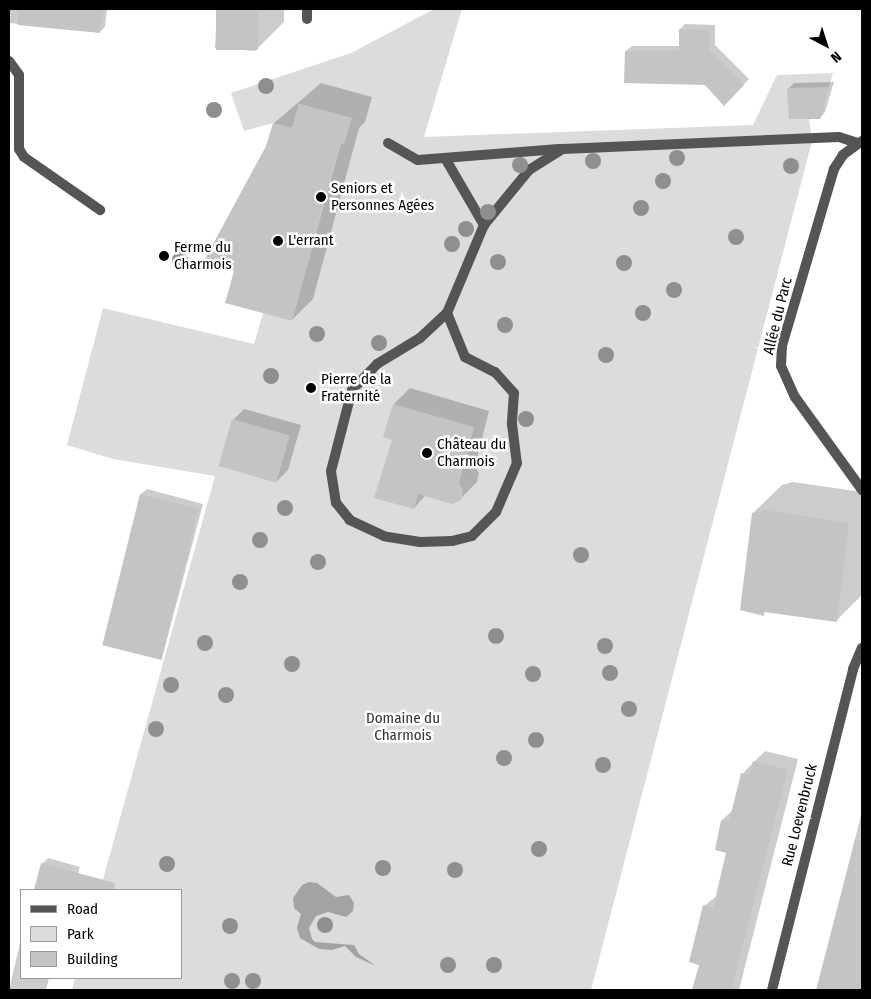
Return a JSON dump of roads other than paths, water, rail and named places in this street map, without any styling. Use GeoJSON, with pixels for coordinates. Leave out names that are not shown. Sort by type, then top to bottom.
{"type":"FeatureCollection","features":[{"type":"Feature","properties":{"kind":"street"},"geometry":{"type":"LineString","coordinates":[[9,61],[19,75],[19,149],[24,157],[100,210]]}},
{"type":"Feature","properties":{"kind":"street"},"geometry":{"type":"LineString","coordinates":[[388,143],[418,160],[563,149],[839,137],[859,142]]}},
{"type":"Feature","properties":{"kind":"street","name":"Allée du Parc"},"geometry":{"type":"LineString","coordinates":[[859,142],[834,168],[782,346],[781,366],[795,397],[862,490]]}},
{"type":"Feature","properties":{"kind":"street"},"geometry":{"type":"LineString","coordinates":[[447,313],[465,357],[495,372],[514,393],[512,424],[517,463],[496,512],[472,536],[452,541],[420,542],[384,536],[350,520],[336,503],[330,472],[352,390],[377,364],[420,338],[447,313],[484,225],[529,170],[563,149]]}},
{"type":"Feature","properties":{"kind":"street"},"geometry":{"type":"LineString","coordinates":[[445,158],[484,225]]}},
{"type":"Feature","properties":{"kind":"street","name":"Rue Loevenbruck"},"geometry":{"type":"LineString","coordinates":[[772,990],[853,669],[862,648]]}},
{"type":"Feature","properties":{"kind":"place","name":"Seniors et Personnes Agées"},"geometry":{"type":"Point","coordinates":[321,197]}},
{"type":"Feature","properties":{"kind":"place","name":"L'errant"},"geometry":{"type":"Point","coordinates":[278,241]}},
{"type":"Feature","properties":{"kind":"place","name":"Ferme du Charmois"},"geometry":{"type":"Point","coordinates":[164,256]}},
{"type":"Feature","properties":{"kind":"place","name":"Pierre de la Fraternité"},"geometry":{"type":"Point","coordinates":[311,388]}},
{"type":"Feature","properties":{"kind":"place","name":"Château du Charmois"},"geometry":{"type":"Point","coordinates":[427,453]}},
{"type":"Feature","properties":{"kind":"park label","name":"Domaine du Charmois"},"geometry":{"type":"Point","coordinates":[403,726]}}]}
